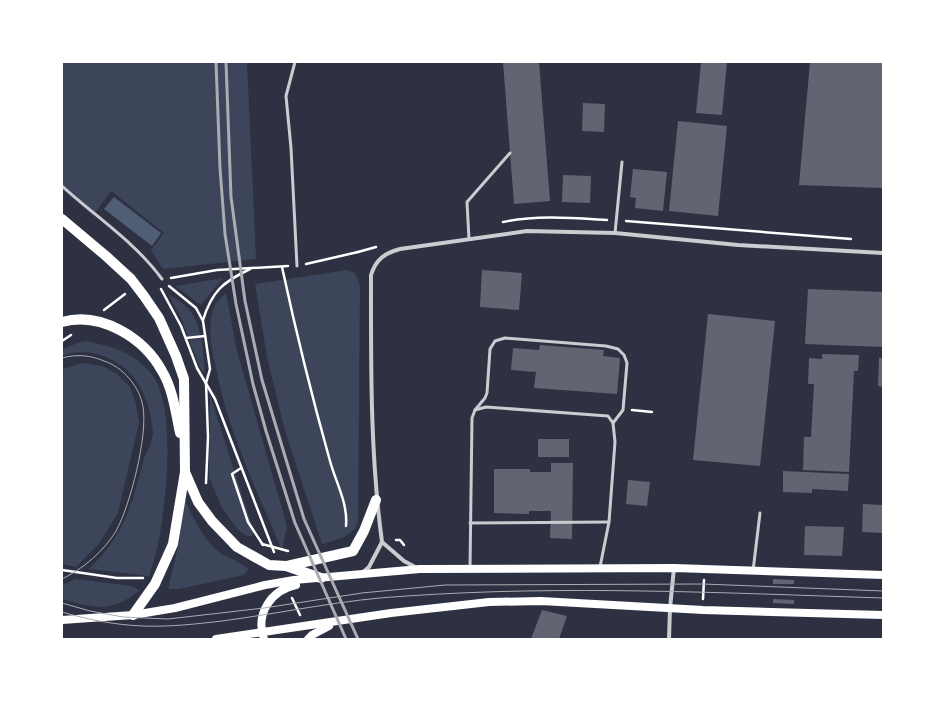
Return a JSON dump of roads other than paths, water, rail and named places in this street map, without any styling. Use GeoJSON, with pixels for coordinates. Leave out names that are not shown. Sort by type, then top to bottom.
{"type":"FeatureCollection","features":[{"type":"Feature","properties":{"kind":"main road"},"geometry":{"type":"LineString","coordinates":[[62,219],[131,279],[159,318],[176,356],[184,379],[185,472],[173,544],[155,584],[133,615]]}},
{"type":"Feature","properties":{"kind":"main road"},"geometry":{"type":"LineString","coordinates":[[62,322],[75,320],[101,323],[115,327],[141,345],[163,372],[172,397],[184,447]]}},
{"type":"Feature","properties":{"kind":"main road"},"geometry":{"type":"LineString","coordinates":[[185,472],[198,502],[212,520],[237,547],[269,565],[286,566],[321,578]]}},
{"type":"Feature","properties":{"kind":"main road"},"geometry":{"type":"LineString","coordinates":[[286,566],[353,551],[364,531],[376,500]]}},
{"type":"Feature","properties":{"kind":"main road"},"geometry":{"type":"LineString","coordinates":[[62,620],[133,615],[176,608],[266,585],[357,574],[420,569],[674,568],[883,575]]}},
{"type":"Feature","properties":{"kind":"main road"},"geometry":{"type":"LineString","coordinates":[[263,636],[262,616],[264,608],[275,593],[286,587],[357,574]]}},
{"type":"Feature","properties":{"kind":"main road"},"geometry":{"type":"LineString","coordinates":[[216,639],[263,636],[391,613],[489,602],[549,601],[703,610],[883,614]]}},
{"type":"Feature","properties":{"kind":"main road"},"geometry":{"type":"LineString","coordinates":[[308,639],[312,635],[335,622]]}},
{"type":"Feature","properties":{"kind":"street"},"geometry":{"type":"LineString","coordinates":[[357,574],[368,567],[382,542],[376,500],[372,414],[371,275],[377,261],[388,252],[527,231],[615,233],[738,245],[883,253]]}},
{"type":"Feature","properties":{"kind":"street"},"geometry":{"type":"LineString","coordinates":[[382,542],[404,561],[420,569]]}},
{"type":"Feature","properties":{"kind":"street"},"geometry":{"type":"LineString","coordinates":[[669,639],[674,568]]}},
{"type":"Feature","properties":{"kind":"lane"},"geometry":{"type":"LineString","coordinates":[[295,62],[286,96],[291,148],[297,266]]}},
{"type":"Feature","properties":{"kind":"lane"},"geometry":{"type":"LineString","coordinates":[[469,239],[467,202],[510,153]]}},
{"type":"Feature","properties":{"kind":"lane"},"geometry":{"type":"LineString","coordinates":[[615,233],[622,162]]}},
{"type":"Feature","properties":{"kind":"lane"},"geometry":{"type":"LineString","coordinates":[[62,186],[86,208],[127,240],[150,262],[162,279]]}},
{"type":"Feature","properties":{"kind":"lane"},"geometry":{"type":"LineString","coordinates":[[470,570],[472,418],[487,393],[490,349],[494,342],[505,338],[606,346],[618,349],[624,355],[627,363],[623,410],[613,423]]}},
{"type":"Feature","properties":{"kind":"lane"},"geometry":{"type":"LineString","coordinates":[[476,410],[486,407],[608,416],[613,423],[615,442],[609,522],[599,569]]}},
{"type":"Feature","properties":{"kind":"lane"},"geometry":{"type":"LineString","coordinates":[[753,571],[760,513]]}},
{"type":"Feature","properties":{"kind":"lane"},"geometry":{"type":"LineString","coordinates":[[470,523],[609,522]]}},
{"type":"Feature","properties":{"kind":"tram line"},"geometry":{"type":"LineString","coordinates":[[62,358],[72,356],[94,357],[118,368],[130,379],[138,392],[143,407],[144,420],[137,470],[127,505],[116,531],[105,546],[92,559],[78,570],[62,579]]}},
{"type":"Feature","properties":{"kind":"tram line"},"geometry":{"type":"LineString","coordinates":[[62,603],[90,611],[123,617],[168,619],[264,608],[362,593],[445,585],[703,584],[883,591]]}},
{"type":"Feature","properties":{"kind":"tram line"},"geometry":{"type":"LineString","coordinates":[[62,612],[92,620],[113,623],[163,626],[245,618],[361,600],[466,593],[585,590],[705,592],[883,598]]}},
{"type":"Feature","properties":{"kind":"railway"},"geometry":{"type":"LineString","coordinates":[[216,62],[220,168],[225,234],[236,304],[253,384],[295,523],[346,639]]}},
{"type":"Feature","properties":{"kind":"railway"},"geometry":{"type":"LineString","coordinates":[[226,62],[231,197],[245,301],[262,380],[304,519],[358,639]]}}]}
